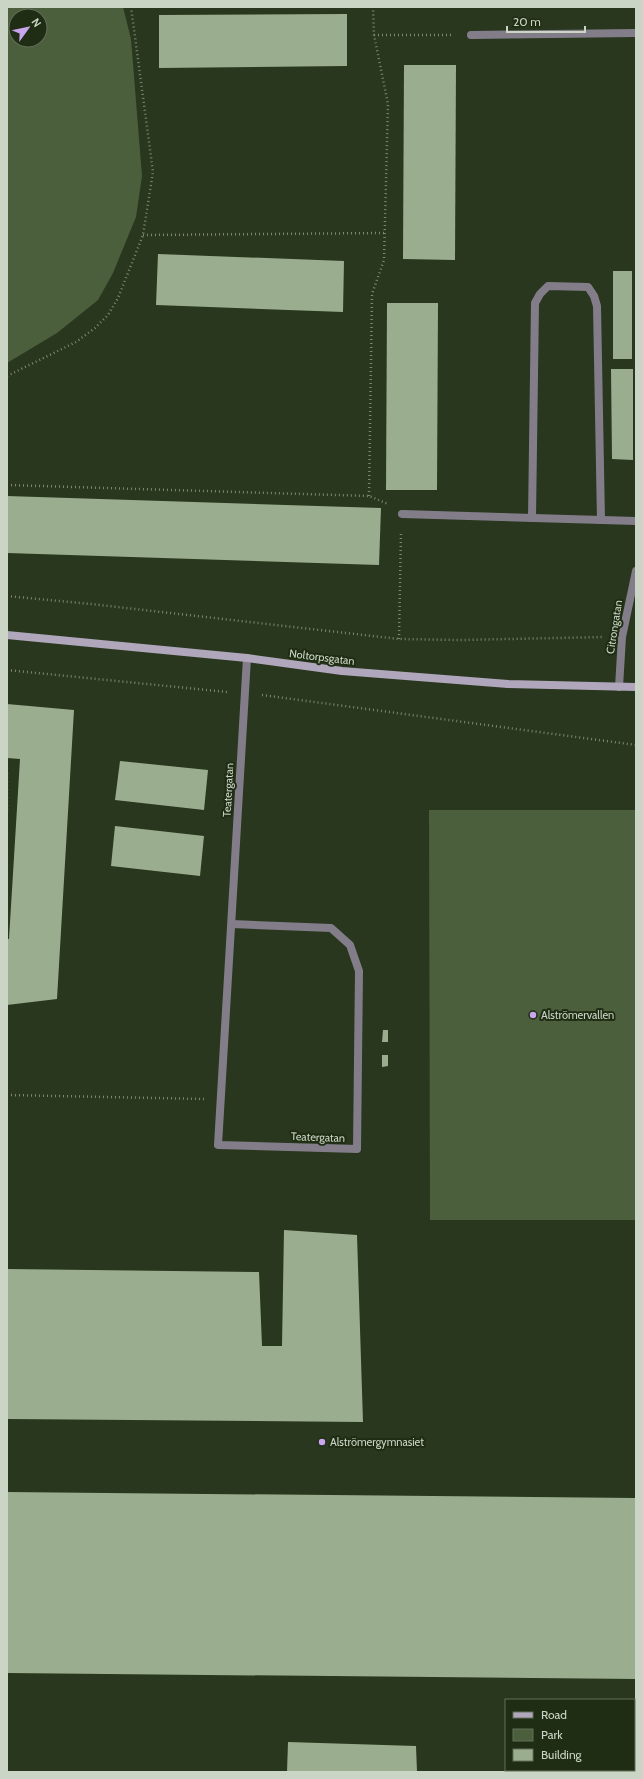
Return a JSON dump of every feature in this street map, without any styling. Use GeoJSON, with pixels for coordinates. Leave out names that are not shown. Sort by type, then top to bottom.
{"type":"FeatureCollection","features":[{"type":"Feature","properties":{"kind":"street"},"geometry":{"type":"LineString","coordinates":[[472,35],[636,33]]}},
{"type":"Feature","properties":{"kind":"street"},"geometry":{"type":"LineString","coordinates":[[532,518],[535,303],[540,294],[548,286],[588,287],[594,296],[597,306],[600,520]]}},
{"type":"Feature","properties":{"kind":"street"},"geometry":{"type":"LineString","coordinates":[[402,514],[636,521]]}},
{"type":"Feature","properties":{"kind":"street","name":"Citrongatan"},"geometry":{"type":"LineString","coordinates":[[619,687],[622,637],[636,571]]}},
{"type":"Feature","properties":{"kind":"street","name":"Noltorpsgatan"},"geometry":{"type":"LineString","coordinates":[[7,635],[247,658],[342,671],[508,684],[636,687]]}},
{"type":"Feature","properties":{"kind":"street","name":"Teatergatan"},"geometry":{"type":"LineString","coordinates":[[232,924],[331,928],[350,945],[359,971],[357,1149],[218,1145],[247,658]]}},
{"type":"Feature","properties":{"kind":"path"},"geometry":{"type":"LineString","coordinates":[[7,376],[76,342],[95,328],[108,315],[118,298],[143,234],[153,172],[131,7]]}},
{"type":"Feature","properties":{"kind":"path"},"geometry":{"type":"LineString","coordinates":[[369,496],[372,294],[384,260],[386,233],[388,104],[374,36],[373,7]]}},
{"type":"Feature","properties":{"kind":"path"},"geometry":{"type":"LineString","coordinates":[[374,36],[472,35]]}},
{"type":"Feature","properties":{"kind":"path"},"geometry":{"type":"LineString","coordinates":[[143,234],[386,233]]}},
{"type":"Feature","properties":{"kind":"path"},"geometry":{"type":"LineString","coordinates":[[7,485],[369,496],[389,504],[402,514],[399,640]]}},
{"type":"Feature","properties":{"kind":"path"},"geometry":{"type":"LineString","coordinates":[[7,596],[91,604],[399,640],[460,640],[588,636],[622,637]]}},
{"type":"Feature","properties":{"kind":"path"},"geometry":{"type":"LineString","coordinates":[[7,670],[245,693],[636,745]]}},
{"type":"Feature","properties":{"kind":"path"},"geometry":{"type":"LineString","coordinates":[[7,773],[7,812]]}},
{"type":"Feature","properties":{"kind":"path"},"geometry":{"type":"LineString","coordinates":[[7,1095],[221,1100]]}},
{"type":"Feature","properties":{"kind":"green space"},"geometry":{"type":"Polygon","coordinates":[[[7,7],[123,7],[131,39],[142,176],[136,217],[113,273],[98,300],[57,333],[7,363],[7,7]]]}},
{"type":"Feature","properties":{"kind":"green space","name":"Alströmervallen"},"geometry":{"type":"Polygon","coordinates":[[[429,810],[636,810],[636,1220],[430,1220],[429,810]]]}},
{"type":"Feature","properties":{"kind":"building"},"geometry":{"type":"Polygon","coordinates":[[[347,14],[347,66],[159,68],[159,15],[347,14]]]}},
{"type":"Feature","properties":{"kind":"building"},"geometry":{"type":"Polygon","coordinates":[[[404,65],[456,65],[455,260],[403,259],[404,65]]]}},
{"type":"Feature","properties":{"kind":"building"},"geometry":{"type":"Polygon","coordinates":[[[158,254],[344,261],[343,312],[156,305],[158,254]]]}},
{"type":"Feature","properties":{"kind":"building"},"geometry":{"type":"Polygon","coordinates":[[[613,271],[632,271],[632,359],[613,359],[613,271]]]}},
{"type":"Feature","properties":{"kind":"building"},"geometry":{"type":"Polygon","coordinates":[[[387,303],[438,303],[437,490],[386,490],[387,303]]]}},
{"type":"Feature","properties":{"kind":"building"},"geometry":{"type":"Polygon","coordinates":[[[611,369],[633,369],[633,460],[612,459],[611,369]]]}},
{"type":"Feature","properties":{"kind":"building"},"geometry":{"type":"Polygon","coordinates":[[[7,496],[381,508],[379,565],[7,553],[7,496]]]}},
{"type":"Feature","properties":{"kind":"building"},"geometry":{"type":"Polygon","coordinates":[[[7,704],[74,710],[57,999],[7,1005],[7,939],[9,939],[20,759],[7,758],[7,704]]]}},
{"type":"Feature","properties":{"kind":"building"},"geometry":{"type":"Polygon","coordinates":[[[120,761],[208,770],[204,810],[115,800],[120,761]]]}},
{"type":"Feature","properties":{"kind":"building"},"geometry":{"type":"Polygon","coordinates":[[[115,826],[204,836],[200,876],[111,866],[115,826]]]}},
{"type":"Feature","properties":{"kind":"building"},"geometry":{"type":"Polygon","coordinates":[[[383,1030],[388,1030],[388,1042],[382,1042],[383,1030]]]}},
{"type":"Feature","properties":{"kind":"building"},"geometry":{"type":"Polygon","coordinates":[[[382,1055],[388,1055],[388,1066],[382,1067],[382,1055]]]}},
{"type":"Feature","properties":{"kind":"building"},"geometry":{"type":"Polygon","coordinates":[[[284,1230],[357,1235],[363,1422],[7,1419],[7,1269],[259,1272],[262,1346],[282,1346],[284,1230]]]}},
{"type":"Feature","properties":{"kind":"building"},"geometry":{"type":"Polygon","coordinates":[[[7,1492],[636,1498],[636,1679],[7,1673],[7,1492]]]}},
{"type":"Feature","properties":{"kind":"building"},"geometry":{"type":"Polygon","coordinates":[[[288,1742],[416,1746],[417,1772],[287,1772],[288,1742]]]}},
{"type":"Feature","properties":{"kind":"place","name":"Alströmervallen"},"geometry":{"type":"Point","coordinates":[533,1015]}},
{"type":"Feature","properties":{"kind":"place","name":"Alströmergymnasiet"},"geometry":{"type":"Point","coordinates":[322,1442]}}]}
